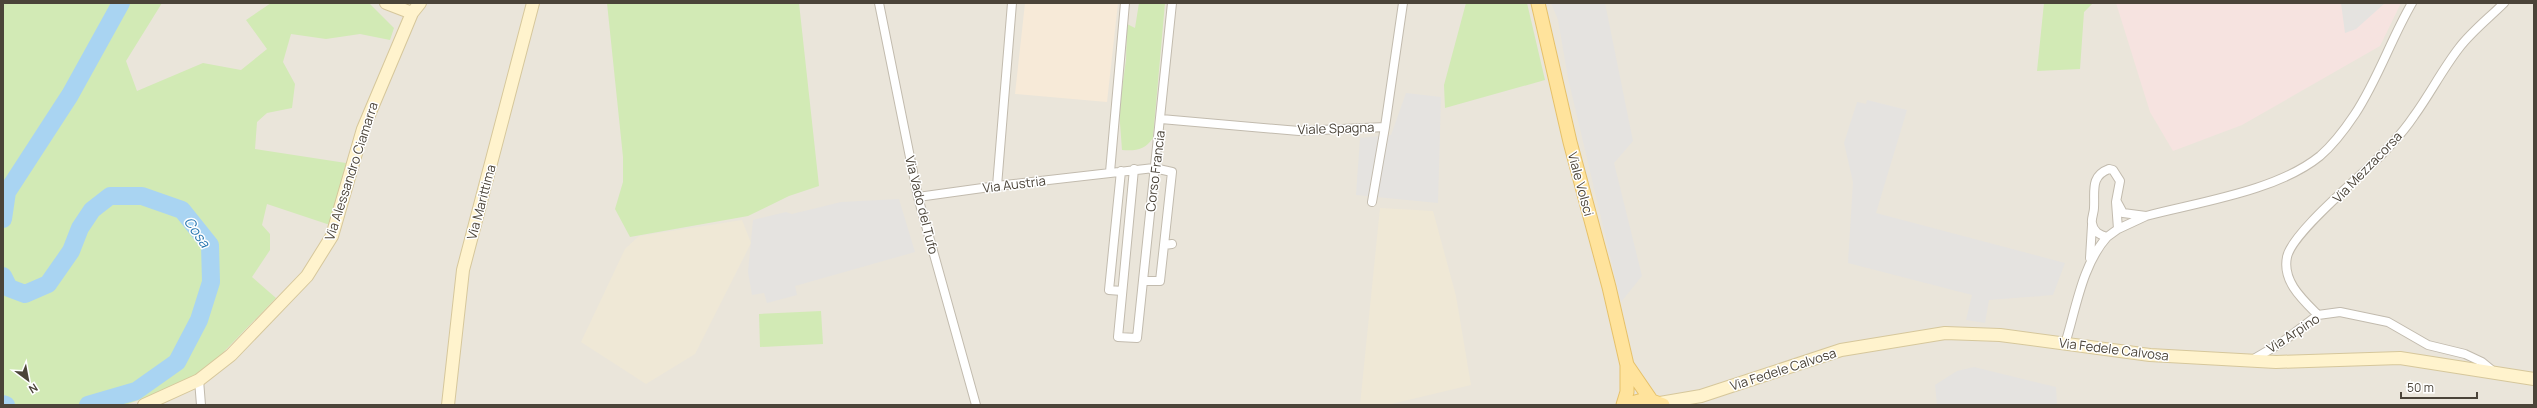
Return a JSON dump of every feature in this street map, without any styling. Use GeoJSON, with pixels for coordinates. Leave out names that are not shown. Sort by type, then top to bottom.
{"type":"FeatureCollection","features":[{"type":"Feature","properties":{"kind":"main road","name":"Viale Volsci"},"geometry":{"type":"LineString","coordinates":[[1538,3],[1570,142],[1609,287],[1627,365],[1627,392],[1624,405]]}},
{"type":"Feature","properties":{"kind":"main road","name":"Viale Volsci"},"geometry":{"type":"LineString","coordinates":[[1627,365],[1658,402]]}},
{"type":"Feature","properties":{"kind":"main road"},"geometry":{"type":"LineString","coordinates":[[1624,405],[1636,400],[1658,402]]}},
{"type":"Feature","properties":{"kind":"street"},"geometry":{"type":"LineString","coordinates":[[386,3],[412,13]]}},
{"type":"Feature","properties":{"kind":"street","name":"Via Alessandro Ciamarra"},"geometry":{"type":"LineString","coordinates":[[144,405],[199,380],[231,355],[269,318],[307,276],[332,236],[363,129],[412,13],[420,3]]}},
{"type":"Feature","properties":{"kind":"street","name":"Via Marittima"},"geometry":{"type":"LineString","coordinates":[[448,405],[463,270],[533,3]]}},
{"type":"Feature","properties":{"kind":"street","name":"Via Vado del Tufo"},"geometry":{"type":"LineString","coordinates":[[878,3],[918,198],[976,405]]}},
{"type":"Feature","properties":{"kind":"street"},"geometry":{"type":"LineString","coordinates":[[997,186],[1012,3]]}},
{"type":"Feature","properties":{"kind":"street"},"geometry":{"type":"LineString","coordinates":[[1110,172],[1125,3]]}},
{"type":"Feature","properties":{"kind":"street","name":"Corso Francia"},"geometry":{"type":"LineString","coordinates":[[1122,291],[1118,337],[1137,338],[1172,3]]}},
{"type":"Feature","properties":{"kind":"street","name":"Viale Spagna"},"geometry":{"type":"LineString","coordinates":[[1161,118],[1299,130],[1385,127],[1403,3]]}},
{"type":"Feature","properties":{"kind":"street"},"geometry":{"type":"LineString","coordinates":[[2065,344],[2089,266],[2098,247],[2107,237],[2146,216],[2278,180],[2302,169],[2338,138],[2355,113],[2379,72],[2396,30],[2412,3]]}},
{"type":"Feature","properties":{"kind":"street","name":"Via Mezzacorsa"},"geometry":{"type":"LineString","coordinates":[[2318,315],[2290,284],[2286,270],[2287,255],[2294,242],[2338,196],[2375,162],[2414,117],[2440,73],[2463,43],[2504,3]]}},
{"type":"Feature","properties":{"kind":"street"},"geometry":{"type":"LineString","coordinates":[[1372,202],[1385,127]]}},
{"type":"Feature","properties":{"kind":"street"},"geometry":{"type":"LineString","coordinates":[[1143,281],[1160,281],[1168,245],[1172,172],[1154,168]]}},
{"type":"Feature","properties":{"kind":"street","name":"Via Austria"},"geometry":{"type":"LineString","coordinates":[[918,198],[997,186],[1134,169],[1154,168]]}},
{"type":"Feature","properties":{"kind":"street"},"geometry":{"type":"LineString","coordinates":[[1121,171],[1110,290],[1122,291],[1134,169]]}},
{"type":"Feature","properties":{"kind":"street"},"geometry":{"type":"LineString","coordinates":[[2089,266],[2094,201],[2093,185],[2099,174],[2109,169],[2113,170],[2120,182],[2116,202],[2118,230]]}},
{"type":"Feature","properties":{"kind":"street"},"geometry":{"type":"LineString","coordinates":[[2116,202],[2123,213],[2146,216]]}},
{"type":"Feature","properties":{"kind":"street"},"geometry":{"type":"LineString","coordinates":[[2092,224],[2097,234],[2107,237]]}},
{"type":"Feature","properties":{"kind":"street","name":"Via Arpino"},"geometry":{"type":"LineString","coordinates":[[2251,361],[2281,343],[2318,315],[2340,312],[2388,322],[2428,345],[2465,354],[2482,362],[2492,371]]}},
{"type":"Feature","properties":{"kind":"street","name":"Via Fedele Calvosa"},"geometry":{"type":"LineString","coordinates":[[1658,402],[1701,396],[1841,350],[1946,333],[2000,335],[2150,355],[2251,361],[2276,362],[2400,358],[2492,371],[2534,379]]}},
{"type":"Feature","properties":{"kind":"street"},"geometry":{"type":"LineString","coordinates":[[199,380],[201,405]]}},
{"type":"Feature","properties":{"kind":"street"},"geometry":{"type":"LineString","coordinates":[[1693,405],[1701,396]]}},
{"type":"Feature","properties":{"kind":"shaded area"},"geometry":{"type":"Polygon","coordinates":[[[3,3],[2534,3],[2534,405],[3,405],[3,3]]]}},
{"type":"Feature","properties":{"kind":"shaded area"},"geometry":{"type":"Polygon","coordinates":[[[1025,3],[1118,3],[1107,102],[1015,94],[1025,3]]]}},
{"type":"Feature","properties":{"kind":"shaded area"},"geometry":{"type":"Polygon","coordinates":[[[1551,3],[1605,3],[1633,141],[1614,163],[1642,276],[1621,302],[1568,78],[1558,20],[1551,3]]]}},
{"type":"Feature","properties":{"kind":"shaded area"},"geometry":{"type":"Polygon","coordinates":[[[2116,3],[2401,3],[2380,46],[2242,125],[2173,151],[2150,112],[2116,3]]]}},
{"type":"Feature","properties":{"kind":"shaded area"},"geometry":{"type":"Polygon","coordinates":[[[2341,3],[2385,3],[2356,29],[2345,33],[2341,3]]]}},
{"type":"Feature","properties":{"kind":"shaded area"},"geometry":{"type":"Polygon","coordinates":[[[1406,93],[1441,97],[1438,203],[1356,195],[1360,138],[1391,135],[1406,93]]]}},
{"type":"Feature","properties":{"kind":"shaded area"},"geometry":{"type":"Polygon","coordinates":[[[1867,100],[1907,110],[1876,213],[2065,263],[2053,295],[1989,300],[1985,323],[1966,320],[1972,295],[1848,263],[1853,182],[1844,143],[1857,102],[1866,104],[1867,100]]]}},
{"type":"Feature","properties":{"kind":"shaded area"},"geometry":{"type":"Polygon","coordinates":[[[899,199],[915,252],[795,286],[797,295],[767,303],[764,293],[752,295],[748,272],[753,220],[786,212],[792,214],[841,202],[899,199]]]}},
{"type":"Feature","properties":{"kind":"shaded area"},"geometry":{"type":"Polygon","coordinates":[[[1380,208],[1433,211],[1456,296],[1471,385],[1387,405],[1360,405],[1380,208]]]}},
{"type":"Feature","properties":{"kind":"shaded area"},"geometry":{"type":"Polygon","coordinates":[[[742,220],[751,243],[695,354],[646,384],[581,342],[625,249],[639,236],[742,220]]]}},
{"type":"Feature","properties":{"kind":"shaded area"},"geometry":{"type":"Polygon","coordinates":[[[1974,367],[2056,387],[2057,405],[1937,405],[1935,385],[1957,371],[1974,367]]]}},
{"type":"Feature","properties":{"kind":"green space"},"geometry":{"type":"Polygon","coordinates":[[[3,3],[162,3],[126,61],[137,91],[203,63],[241,70],[267,49],[246,20],[271,3],[369,3],[394,28],[390,40],[360,34],[326,39],[291,34],[283,62],[295,84],[292,108],[267,113],[257,122],[255,149],[346,163],[330,225],[267,204],[262,225],[270,234],[270,250],[252,277],[276,298],[206,370],[147,397],[125,405],[3,405],[3,3]]]}},
{"type":"Feature","properties":{"kind":"green space"},"geometry":{"type":"Polygon","coordinates":[[[607,3],[799,3],[819,186],[789,196],[748,216],[630,237],[615,209],[623,182],[623,157],[607,3]]]}},
{"type":"Feature","properties":{"kind":"green space"},"geometry":{"type":"Polygon","coordinates":[[[1139,3],[1165,3],[1153,138],[1147,145],[1140,149],[1122,150],[1119,110],[1126,60],[1127,24],[1135,28],[1139,3]]]}},
{"type":"Feature","properties":{"kind":"green space"},"geometry":{"type":"Polygon","coordinates":[[[1466,3],[1527,3],[1545,80],[1445,108],[1444,85],[1466,3]]]}},
{"type":"Feature","properties":{"kind":"green space"},"geometry":{"type":"Polygon","coordinates":[[[2044,3],[2093,3],[2084,12],[2080,69],[2037,71],[2044,3]]]}},
{"type":"Feature","properties":{"kind":"green space"},"geometry":{"type":"Polygon","coordinates":[[[821,311],[823,344],[760,347],[759,314],[821,311]]]}},
{"type":"Feature","properties":{"kind":"waterway","name":"Cosa"},"geometry":{"type":"LineString","coordinates":[[3,219],[7,192],[70,95],[121,3]]}},
{"type":"Feature","properties":{"kind":"waterway","name":"Cosa"},"geometry":{"type":"LineString","coordinates":[[3,276],[9,288],[25,294],[48,284],[71,251],[80,228],[92,210],[110,196],[142,196],[182,210],[210,245],[211,282],[199,320],[177,362],[136,391],[88,405]]}}]}
